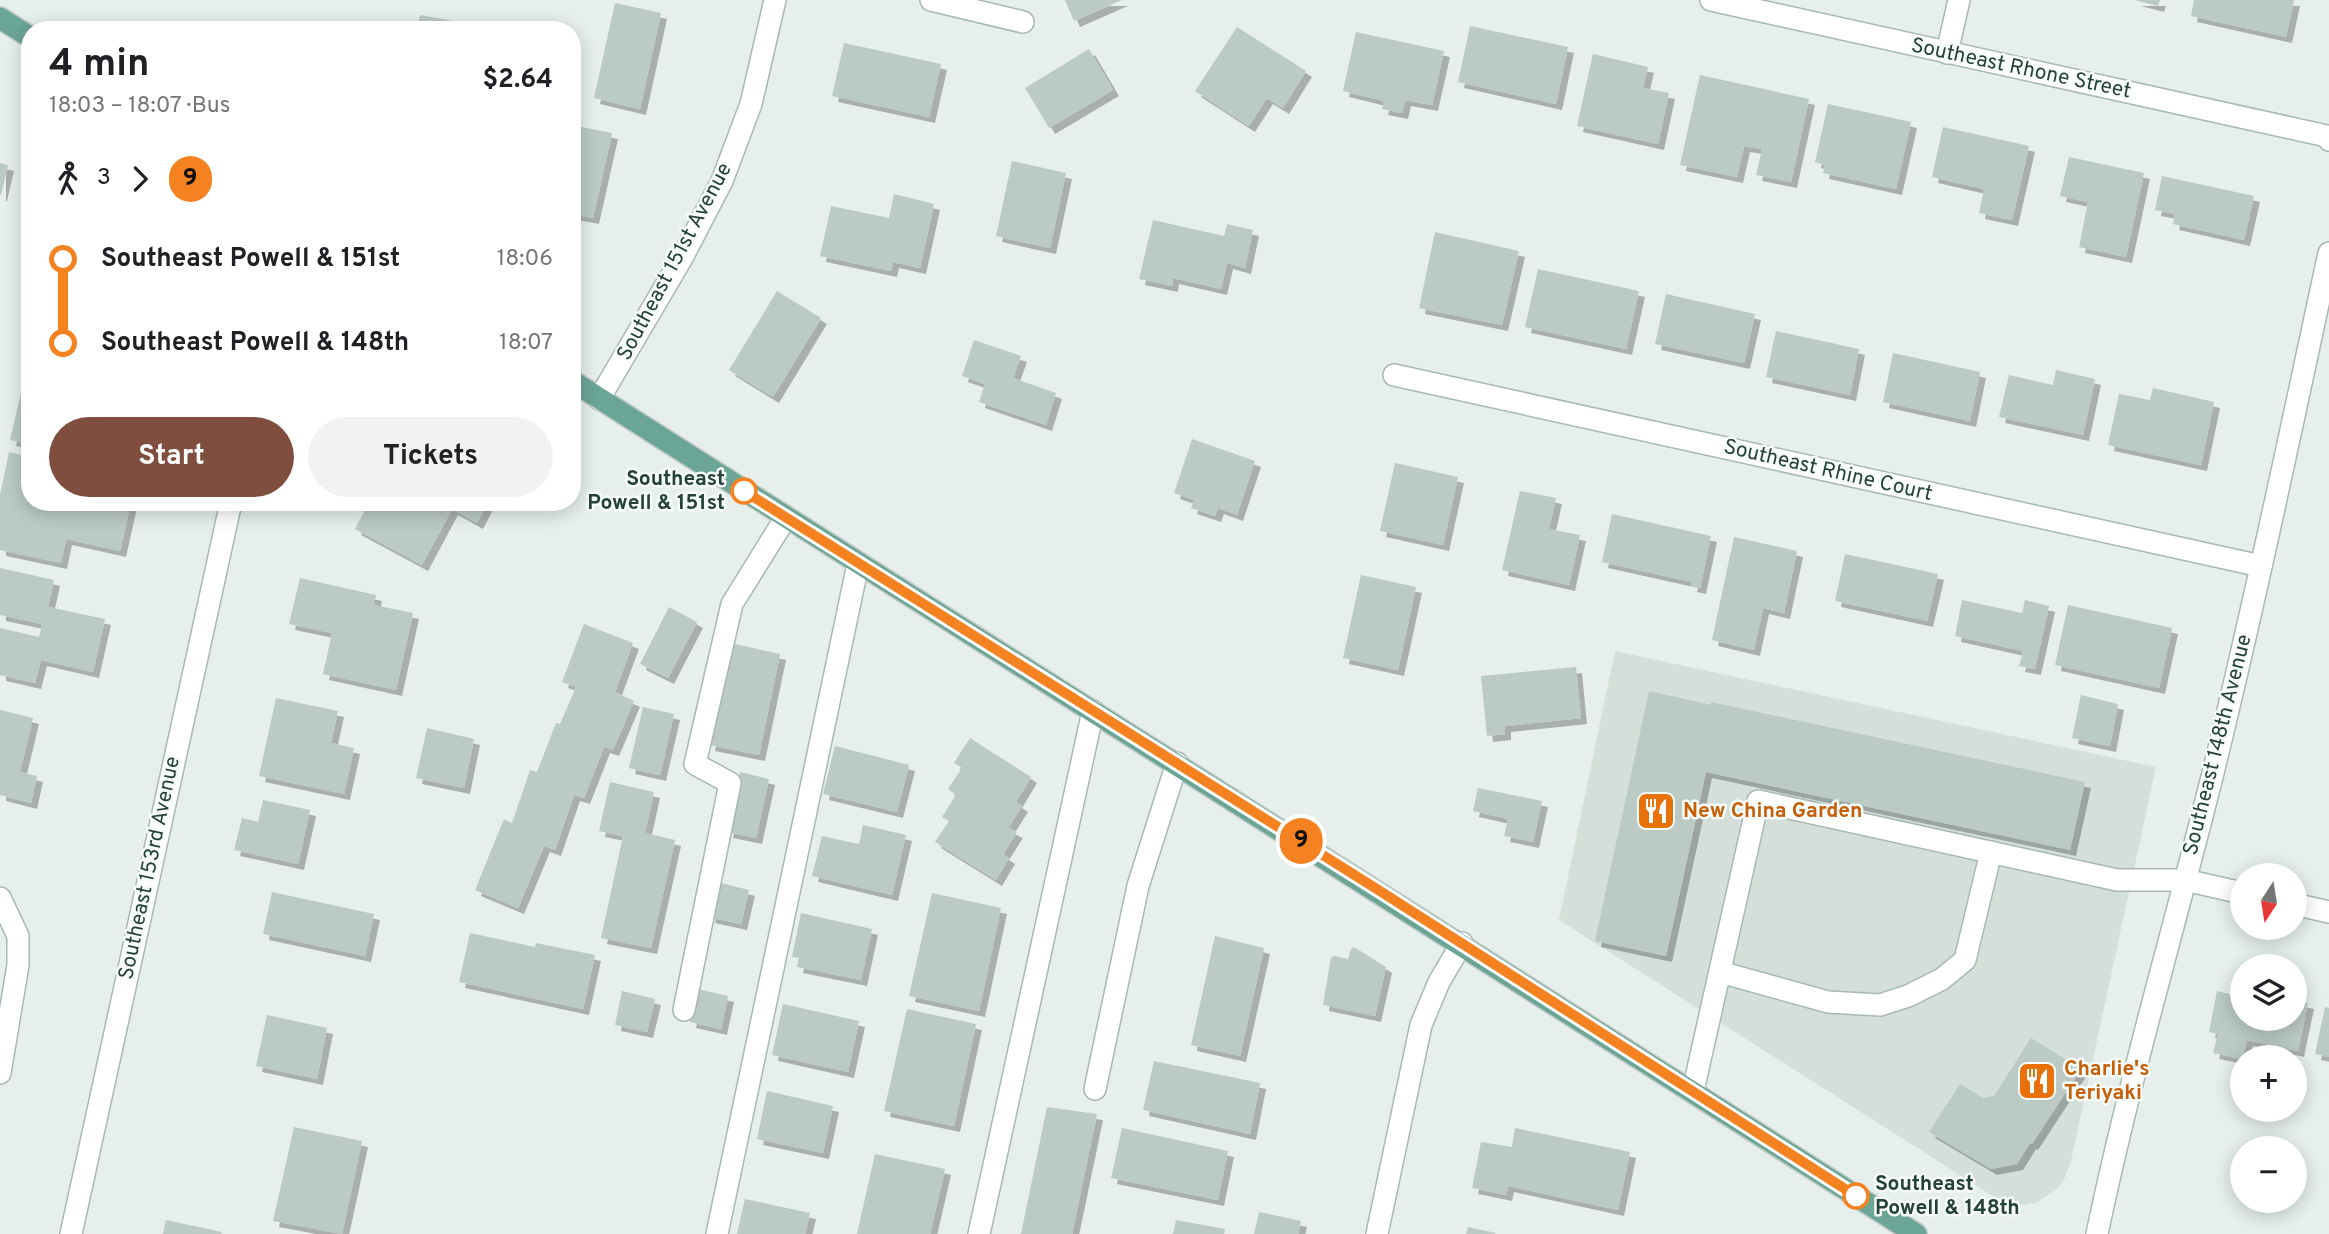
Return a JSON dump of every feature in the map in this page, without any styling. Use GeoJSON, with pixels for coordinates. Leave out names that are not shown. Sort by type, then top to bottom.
{"type":"FeatureCollection","features":[{"type":"Feature","properties":{"kind":"main road"},"geometry":{"type":"LineString","coordinates":[[0,18],[21,31]]}},
{"type":"Feature","properties":{"kind":"main road"},"geometry":{"type":"LineString","coordinates":[[581,386],[858,564],[1462,943],[1916,1234]]}},
{"type":"Feature","properties":{"kind":"street","name":"Southeast 151st Avenue"},"geometry":{"type":"LineString","coordinates":[[600,398],[682,258],[722,181],[751,104],[775,0]]}},
{"type":"Feature","properties":{"kind":"street"},"geometry":{"type":"LineString","coordinates":[[931,0],[1023,22]]}},
{"type":"Feature","properties":{"kind":"street","name":"Southeast Rhone Street"},"geometry":{"type":"LineString","coordinates":[[1712,0],[2326,136],[2329,140]]}},
{"type":"Feature","properties":{"kind":"street"},"geometry":{"type":"LineString","coordinates":[[1947,53],[1959,0]]}},
{"type":"Feature","properties":{"kind":"street","name":"Southeast 148th Avenue"},"geometry":{"type":"LineString","coordinates":[[2097,1234],[2132,1079],[2185,880],[2262,566],[2329,253]]}},
{"type":"Feature","properties":{"kind":"street","name":"Southeast Rhine Court"},"geometry":{"type":"LineString","coordinates":[[1394,374],[2262,566]]}},
{"type":"Feature","properties":{"kind":"street","name":"Southeast 153rd Avenue"},"geometry":{"type":"LineString","coordinates":[[71,1234],[229,511]]}},
{"type":"Feature","properties":{"kind":"street"},"geometry":{"type":"LineString","coordinates":[[684,1010],[730,783],[695,764],[732,604],[786,517]]}},
{"type":"Feature","properties":{"kind":"street"},"geometry":{"type":"LineString","coordinates":[[717,1234],[858,564]]}},
{"type":"Feature","properties":{"kind":"street"},"geometry":{"type":"LineString","coordinates":[[979,1234],[1093,711]]}},
{"type":"Feature","properties":{"kind":"street"},"geometry":{"type":"LineString","coordinates":[[1095,1089],[1138,886],[1177,763]]}},
{"type":"Feature","properties":{"kind":"street"},"geometry":{"type":"LineString","coordinates":[[1693,1091],[1758,801],[2117,880],[2185,880],[2230,890]]}},
{"type":"Feature","properties":{"kind":"street"},"geometry":{"type":"LineString","coordinates":[[1720,972],[1828,1002],[1880,1005],[1908,996],[1942,979],[1965,960],[1991,852]]}},
{"type":"Feature","properties":{"kind":"street"},"geometry":{"type":"LineString","coordinates":[[0,898],[18,936],[19,965],[0,1073]]}},
{"type":"Feature","properties":{"kind":"street"},"geometry":{"type":"LineString","coordinates":[[2307,908],[2329,912]]}},
{"type":"Feature","properties":{"kind":"street"},"geometry":{"type":"LineString","coordinates":[[1377,1234],[1421,1025],[1439,982],[1462,943]]}},
{"type":"Feature","properties":{"kind":"shaded area"},"geometry":{"type":"Polygon","coordinates":[[[1615,651],[2156,767],[2071,1161],[2063,1182],[2056,1190],[2036,1203],[2010,1204],[1999,1200],[1559,920],[1615,651]]]}},
{"type":"Feature","properties":{"kind":"building"},"geometry":{"type":"Polygon","coordinates":[[[1065,0],[1122,0],[1074,21],[1065,0]]]}},
{"type":"Feature","properties":{"kind":"building"},"geometry":{"type":"Polygon","coordinates":[[[2135,0],[2160,0],[2158,6],[2135,0]]]}},
{"type":"Feature","properties":{"kind":"building"},"geometry":{"type":"Polygon","coordinates":[[[2194,0],[2294,0],[2286,37],[2191,16],[2194,0]]]}},
{"type":"Feature","properties":{"kind":"building"},"geometry":{"type":"Polygon","coordinates":[[[615,3],[661,13],[640,109],[594,98],[615,3]]]}},
{"type":"Feature","properties":{"kind":"building"},"geometry":{"type":"Polygon","coordinates":[[[420,15],[454,21],[419,21],[420,15]]]}},
{"type":"Feature","properties":{"kind":"building"},"geometry":{"type":"Polygon","coordinates":[[[1470,26],[1568,47],[1556,104],[1458,82],[1470,26]]]}},
{"type":"Feature","properties":{"kind":"building"},"geometry":{"type":"Polygon","coordinates":[[[1237,27],[1306,71],[1283,108],[1267,98],[1249,126],[1195,91],[1237,27]]]}},
{"type":"Feature","properties":{"kind":"building"},"geometry":{"type":"Polygon","coordinates":[[[1356,32],[1444,51],[1432,105],[1405,100],[1402,113],[1382,109],[1384,101],[1343,91],[1356,32]]]}},
{"type":"Feature","properties":{"kind":"building"},"geometry":{"type":"Polygon","coordinates":[[[844,43],[941,64],[929,117],[832,96],[844,43]]]}},
{"type":"Feature","properties":{"kind":"building"},"geometry":{"type":"Polygon","coordinates":[[[1089,49],[1113,90],[1049,128],[1025,88],[1089,49]]]}},
{"type":"Feature","properties":{"kind":"building"},"geometry":{"type":"Polygon","coordinates":[[[1593,54],[1648,67],[1643,88],[1669,93],[1658,144],[1577,126],[1593,54]]]}},
{"type":"Feature","properties":{"kind":"building"},"geometry":{"type":"Polygon","coordinates":[[[1700,75],[1809,99],[1791,182],[1756,175],[1762,149],[1744,146],[1737,177],[1680,165],[1700,75]]]}},
{"type":"Feature","properties":{"kind":"building"},"geometry":{"type":"Polygon","coordinates":[[[1828,104],[1911,122],[1896,189],[1823,173],[1825,165],[1815,162],[1828,104]]]}},
{"type":"Feature","properties":{"kind":"building"},"geometry":{"type":"Polygon","coordinates":[[[581,127],[612,133],[593,218],[581,216],[581,127]]]}},
{"type":"Feature","properties":{"kind":"building"},"geometry":{"type":"Polygon","coordinates":[[[1943,127],[2029,146],[2012,220],[1979,213],[1984,189],[1932,177],[1943,127]]]}},
{"type":"Feature","properties":{"kind":"building"},"geometry":{"type":"Polygon","coordinates":[[[2069,157],[2144,173],[2126,257],[2079,247],[2088,202],[2060,196],[2069,157]]]}},
{"type":"Feature","properties":{"kind":"building"},"geometry":{"type":"Polygon","coordinates":[[[1012,161],[1066,173],[1050,248],[996,236],[1012,161]]]}},
{"type":"Feature","properties":{"kind":"building"},"geometry":{"type":"Polygon","coordinates":[[[0,163],[8,165],[1,195],[0,195],[0,163]]]}},
{"type":"Feature","properties":{"kind":"building"},"geometry":{"type":"Polygon","coordinates":[[[2162,176],[2254,196],[2244,240],[2173,224],[2175,214],[2155,210],[2162,176]]]}},
{"type":"Feature","properties":{"kind":"building"},"geometry":{"type":"Polygon","coordinates":[[[894,194],[934,204],[920,268],[893,262],[891,271],[820,256],[831,206],[889,218],[894,194]]]}},
{"type":"Feature","properties":{"kind":"building"},"geometry":{"type":"Polygon","coordinates":[[[1153,220],[1224,236],[1227,224],[1253,230],[1245,268],[1227,263],[1221,289],[1173,278],[1172,286],[1139,279],[1153,220]]]}},
{"type":"Feature","properties":{"kind":"building"},"geometry":{"type":"Polygon","coordinates":[[[1435,232],[1519,251],[1502,325],[1419,308],[1435,232]]]}},
{"type":"Feature","properties":{"kind":"building"},"geometry":{"type":"Polygon","coordinates":[[[1538,269],[1639,291],[1626,349],[1525,327],[1538,269]]]}},
{"type":"Feature","properties":{"kind":"building"},"geometry":{"type":"Polygon","coordinates":[[[777,291],[821,318],[773,397],[729,370],[777,291]]]}},
{"type":"Feature","properties":{"kind":"building"},"geometry":{"type":"Polygon","coordinates":[[[1666,294],[1755,314],[1744,363],[1655,344],[1666,294]]]}},
{"type":"Feature","properties":{"kind":"building"},"geometry":{"type":"Polygon","coordinates":[[[1776,331],[1859,349],[1850,395],[1766,377],[1776,331]]]}},
{"type":"Feature","properties":{"kind":"building"},"geometry":{"type":"Polygon","coordinates":[[[974,340],[1021,356],[1013,378],[1056,393],[1046,425],[979,402],[985,384],[962,376],[974,340]]]}},
{"type":"Feature","properties":{"kind":"building"},"geometry":{"type":"Polygon","coordinates":[[[1893,353],[1980,372],[1970,421],[1883,402],[1893,353]]]}},
{"type":"Feature","properties":{"kind":"building"},"geometry":{"type":"Polygon","coordinates":[[[2056,370],[2095,379],[2083,435],[1999,417],[2009,375],[2053,385],[2056,370]]]}},
{"type":"Feature","properties":{"kind":"building"},"geometry":{"type":"Polygon","coordinates":[[[2153,388],[2214,402],[2201,465],[2108,445],[2119,394],[2150,400],[2153,388]]]}},
{"type":"Feature","properties":{"kind":"building"},"geometry":{"type":"Polygon","coordinates":[[[21,392],[21,442],[10,440],[21,392]]]}},
{"type":"Feature","properties":{"kind":"building"},"geometry":{"type":"Polygon","coordinates":[[[1192,439],[1255,461],[1237,515],[1218,508],[1215,516],[1191,508],[1194,500],[1174,493],[1192,439]]]}},
{"type":"Feature","properties":{"kind":"building"},"geometry":{"type":"Polygon","coordinates":[[[9,452],[21,455],[21,511],[129,511],[120,551],[66,539],[61,563],[0,550],[0,495],[9,452]]]}},
{"type":"Feature","properties":{"kind":"building"},"geometry":{"type":"Polygon","coordinates":[[[1395,463],[1458,477],[1443,545],[1380,531],[1395,463]]]}},
{"type":"Feature","properties":{"kind":"building"},"geometry":{"type":"Polygon","coordinates":[[[1520,491],[1556,498],[1549,529],[1580,535],[1569,585],[1502,570],[1520,491]]]}},
{"type":"Feature","properties":{"kind":"building"},"geometry":{"type":"Polygon","coordinates":[[[364,511],[451,511],[422,565],[355,529],[364,511]]]}},
{"type":"Feature","properties":{"kind":"building"},"geometry":{"type":"Polygon","coordinates":[[[456,511],[483,511],[477,523],[456,511]]]}},
{"type":"Feature","properties":{"kind":"building"},"geometry":{"type":"Polygon","coordinates":[[[1612,514],[1711,536],[1700,588],[1691,586],[1692,582],[1602,562],[1612,514]]]}},
{"type":"Feature","properties":{"kind":"building"},"geometry":{"type":"Polygon","coordinates":[[[1734,537],[1797,551],[1784,613],[1763,608],[1754,650],[1712,640],[1734,537]]]}},
{"type":"Feature","properties":{"kind":"building"},"geometry":{"type":"Polygon","coordinates":[[[1845,554],[1938,574],[1927,621],[1835,601],[1845,554]]]}},
{"type":"Feature","properties":{"kind":"building"},"geometry":{"type":"Polygon","coordinates":[[[0,568],[54,580],[48,607],[105,619],[93,672],[41,660],[35,683],[0,675],[0,628],[39,637],[42,624],[0,615],[0,568]]]}},
{"type":"Feature","properties":{"kind":"building"},"geometry":{"type":"Polygon","coordinates":[[[1361,575],[1416,587],[1398,670],[1343,658],[1361,575]]]}},
{"type":"Feature","properties":{"kind":"building"},"geometry":{"type":"Polygon","coordinates":[[[300,578],[376,595],[374,605],[413,613],[396,690],[323,674],[332,633],[289,624],[300,578]]]}},
{"type":"Feature","properties":{"kind":"building"},"geometry":{"type":"Polygon","coordinates":[[[1962,600],[2022,613],[2025,600],[2049,606],[2035,669],[2019,666],[2023,651],[1955,636],[1962,600]]]}},
{"type":"Feature","properties":{"kind":"building"},"geometry":{"type":"Polygon","coordinates":[[[2068,605],[2172,628],[2159,688],[2055,665],[2068,605]]]}},
{"type":"Feature","properties":{"kind":"building"},"geometry":{"type":"Polygon","coordinates":[[[669,607],[697,622],[668,678],[640,664],[669,607]]]}},
{"type":"Feature","properties":{"kind":"building"},"geometry":{"type":"Polygon","coordinates":[[[584,624],[633,643],[615,692],[634,701],[613,750],[604,747],[584,798],[574,795],[555,850],[544,846],[518,908],[475,890],[504,819],[512,823],[530,770],[537,772],[556,723],[560,724],[576,687],[562,682],[584,624]]]}},
{"type":"Feature","properties":{"kind":"building"},"geometry":{"type":"Polygon","coordinates":[[[731,643],[780,654],[759,755],[709,745],[731,643]]]}},
{"type":"Feature","properties":{"kind":"building"},"geometry":{"type":"Polygon","coordinates":[[[1576,667],[1581,718],[1505,726],[1505,734],[1487,736],[1481,676],[1576,667]]]}},
{"type":"Feature","properties":{"kind":"building"},"geometry":{"type":"Polygon","coordinates":[[[1649,691],[2085,782],[2070,850],[1706,772],[1666,956],[1595,941],[1649,691]]]}},
{"type":"Feature","properties":{"kind":"building"},"geometry":{"type":"Polygon","coordinates":[[[2081,695],[2118,704],[2110,746],[2072,738],[2081,695]]]}},
{"type":"Feature","properties":{"kind":"building"},"geometry":{"type":"Polygon","coordinates":[[[276,698],[338,711],[331,743],[354,748],[344,794],[259,776],[276,698]]]}},
{"type":"Feature","properties":{"kind":"building"},"geometry":{"type":"Polygon","coordinates":[[[643,707],[674,714],[660,775],[629,768],[643,707]]]}},
{"type":"Feature","properties":{"kind":"building"},"geometry":{"type":"Polygon","coordinates":[[[0,710],[33,718],[20,772],[37,776],[31,803],[0,795],[0,710]]]}},
{"type":"Feature","properties":{"kind":"building"},"geometry":{"type":"Polygon","coordinates":[[[427,728],[474,739],[464,788],[416,778],[427,728]]]}},
{"type":"Feature","properties":{"kind":"building"},"geometry":{"type":"Polygon","coordinates":[[[970,738],[1031,777],[1016,802],[1022,806],[1008,828],[1017,832],[1003,854],[1009,858],[996,880],[935,842],[949,821],[942,817],[956,795],[948,789],[962,768],[954,763],[970,738]]]}},
{"type":"Feature","properties":{"kind":"building"},"geometry":{"type":"Polygon","coordinates":[[[835,746],[909,765],[897,812],[823,794],[835,746]]]}},
{"type":"Feature","properties":{"kind":"building"},"geometry":{"type":"Polygon","coordinates":[[[740,772],[769,779],[756,838],[727,832],[740,772]]]}},
{"type":"Feature","properties":{"kind":"building"},"geometry":{"type":"Polygon","coordinates":[[[610,782],[654,792],[645,833],[675,840],[651,948],[601,938],[623,836],[599,831],[610,782]]]}},
{"type":"Feature","properties":{"kind":"building"},"geometry":{"type":"Polygon","coordinates":[[[1478,788],[1542,801],[1533,842],[1504,836],[1508,819],[1473,811],[1478,788]]]}},
{"type":"Feature","properties":{"kind":"building"},"geometry":{"type":"Polygon","coordinates":[[[263,800],[310,810],[298,864],[234,850],[242,818],[258,822],[263,800]]]}},
{"type":"Feature","properties":{"kind":"building"},"geometry":{"type":"Polygon","coordinates":[[[863,825],[906,835],[892,895],[812,876],[822,836],[859,844],[863,825]]]}},
{"type":"Feature","properties":{"kind":"building"},"geometry":{"type":"Polygon","coordinates":[[[717,882],[749,890],[741,924],[709,917],[717,882]]]}},
{"type":"Feature","properties":{"kind":"building"},"geometry":{"type":"Polygon","coordinates":[[[272,892],[374,914],[365,956],[263,934],[272,892]]]}},
{"type":"Feature","properties":{"kind":"building"},"geometry":{"type":"Polygon","coordinates":[[[932,893],[1001,908],[979,1011],[909,996],[932,893]]]}},
{"type":"Feature","properties":{"kind":"building"},"geometry":{"type":"Polygon","coordinates":[[[801,913],[872,929],[861,980],[797,967],[799,958],[792,957],[801,913]]]}},
{"type":"Feature","properties":{"kind":"building"},"geometry":{"type":"Polygon","coordinates":[[[470,933],[535,947],[536,943],[595,955],[583,1009],[459,982],[470,933]]]}},
{"type":"Feature","properties":{"kind":"building"},"geometry":{"type":"Polygon","coordinates":[[[1215,936],[1264,948],[1240,1056],[1191,1045],[1215,936]]]}},
{"type":"Feature","properties":{"kind":"building"},"geometry":{"type":"Polygon","coordinates":[[[1354,947],[1386,967],[1375,1016],[1323,1005],[1331,957],[1348,959],[1354,947]]]}},
{"type":"Feature","properties":{"kind":"building"},"geometry":{"type":"Polygon","coordinates":[[[697,989],[728,996],[721,1029],[690,1022],[697,989]]]}},
{"type":"Feature","properties":{"kind":"building"},"geometry":{"type":"Polygon","coordinates":[[[622,991],[655,999],[647,1032],[615,1025],[622,991]]]}},
{"type":"Feature","properties":{"kind":"building"},"geometry":{"type":"Polygon","coordinates":[[[2217,991],[2230,994],[2230,1031],[2302,1031],[2299,1045],[2270,1045],[2247,1040],[2246,1045],[2230,1045],[2230,1057],[2213,1053],[2218,1034],[2209,1032],[2217,991]]]}},
{"type":"Feature","properties":{"kind":"building"},"geometry":{"type":"Polygon","coordinates":[[[783,1004],[859,1021],[848,1072],[772,1055],[783,1004]]]}},
{"type":"Feature","properties":{"kind":"building"},"geometry":{"type":"Polygon","coordinates":[[[2325,1007],[2329,1008],[2329,1057],[2315,1054],[2325,1007]]]}},
{"type":"Feature","properties":{"kind":"building"},"geometry":{"type":"Polygon","coordinates":[[[907,1009],[976,1024],[954,1126],[884,1111],[907,1009]]]}},
{"type":"Feature","properties":{"kind":"building"},"geometry":{"type":"Polygon","coordinates":[[[267,1015],[327,1028],[317,1079],[256,1066],[267,1015]]]}},
{"type":"Feature","properties":{"kind":"building"},"geometry":{"type":"Polygon","coordinates":[[[2031,1038],[2081,1069],[2017,1164],[1991,1169],[1929,1132],[1960,1084],[1983,1098],[1994,1096],[2031,1038]]]}},
{"type":"Feature","properties":{"kind":"building"},"geometry":{"type":"Polygon","coordinates":[[[1154,1061],[1260,1083],[1250,1134],[1143,1110],[1154,1061]]]}},
{"type":"Feature","properties":{"kind":"building"},"geometry":{"type":"Polygon","coordinates":[[[767,1091],[833,1106],[823,1153],[757,1139],[767,1091]]]}},
{"type":"Feature","properties":{"kind":"building"},"geometry":{"type":"Polygon","coordinates":[[[1047,1107],[1097,1114],[1072,1234],[1021,1234],[1047,1107]]]}},
{"type":"Feature","properties":{"kind":"building"},"geometry":{"type":"Polygon","coordinates":[[[294,1127],[362,1141],[342,1234],[273,1221],[294,1127]]]}},
{"type":"Feature","properties":{"kind":"building"},"geometry":{"type":"Polygon","coordinates":[[[1122,1128],[1228,1151],[1218,1200],[1111,1178],[1122,1128]]]}},
{"type":"Feature","properties":{"kind":"building"},"geometry":{"type":"Polygon","coordinates":[[[1515,1128],[1630,1152],[1618,1210],[1508,1186],[1506,1195],[1472,1188],[1481,1142],[1512,1147],[1515,1128]]]}},
{"type":"Feature","properties":{"kind":"building"},"geometry":{"type":"Polygon","coordinates":[[[875,1154],[945,1169],[930,1234],[857,1234],[875,1154]]]}},
{"type":"Feature","properties":{"kind":"building"},"geometry":{"type":"Polygon","coordinates":[[[745,1199],[810,1213],[805,1234],[737,1234],[745,1199]]]}},
{"type":"Feature","properties":{"kind":"building"},"geometry":{"type":"Polygon","coordinates":[[[1259,1212],[1301,1221],[1298,1234],[1254,1234],[1259,1212]]]}},
{"type":"Feature","properties":{"kind":"building"},"geometry":{"type":"Polygon","coordinates":[[[166,1220],[222,1232],[163,1234],[166,1220]]]}},
{"type":"Feature","properties":{"kind":"building"},"geometry":{"type":"Polygon","coordinates":[[[1176,1220],[1225,1229],[1224,1234],[1173,1234],[1176,1220]]]}},
{"type":"Feature","properties":{"kind":"building"},"geometry":{"type":"Polygon","coordinates":[[[1468,1227],[1496,1233],[1466,1234],[1468,1227]]]}},
{"type":"Feature","properties":{"kind":"bus line","name":"9"},"geometry":{"type":"LineString","coordinates":[[744,491],[1380,891],[1856,1196]]}},
{"type":"Feature","properties":{"kind":"place","name":"Southeast Powell & 151st"},"geometry":{"type":"Point","coordinates":[744,491]}},
{"type":"Feature","properties":{"kind":"place","name":"New China Garden"},"geometry":{"type":"Point","coordinates":[1656,811]}},
{"type":"Feature","properties":{"kind":"place","name":"Charlie's Teriyaki"},"geometry":{"type":"Point","coordinates":[2037,1081]}},
{"type":"Feature","properties":{"kind":"place","name":"Southeast Powell & 148th"},"geometry":{"type":"Point","coordinates":[1856,1196]}}]}
